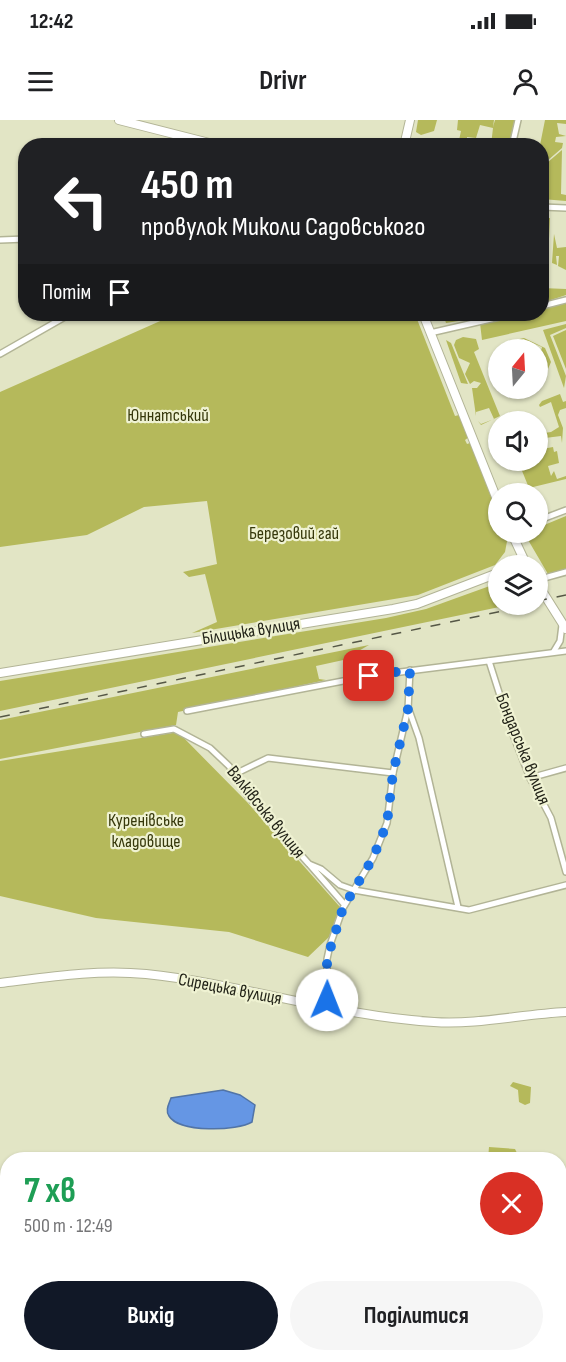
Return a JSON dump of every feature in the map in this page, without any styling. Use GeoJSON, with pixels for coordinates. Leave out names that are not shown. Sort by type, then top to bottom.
{"type":"FeatureCollection","features":[{"type":"Feature","properties":{"kind":"main road"},"geometry":{"type":"LineString","coordinates":[[118,120],[189,138]]}},
{"type":"Feature","properties":{"kind":"main road"},"geometry":{"type":"LineString","coordinates":[[406,138],[410,120]]}},
{"type":"Feature","properties":{"kind":"main road"},"geometry":{"type":"LineString","coordinates":[[426,321],[490,483]]}},
{"type":"Feature","properties":{"kind":"main road","name":"Білицька вулиця"},"geometry":{"type":"LineString","coordinates":[[0,673],[393,609],[417,604],[488,577]]}},
{"type":"Feature","properties":{"kind":"main road"},"geometry":{"type":"LineString","coordinates":[[548,600],[564,626]]}},
{"type":"Feature","properties":{"kind":"main road","name":"Сирецька вулиця"},"geometry":{"type":"LineString","coordinates":[[0,983],[79,974],[144,974],[198,981],[327,1007],[433,1022],[566,1012]]}},
{"type":"Feature","properties":{"kind":"street"},"geometry":{"type":"LineString","coordinates":[[514,138],[518,120]]}},
{"type":"Feature","properties":{"kind":"street"},"geometry":{"type":"LineString","coordinates":[[549,207],[566,208]]}},
{"type":"Feature","properties":{"kind":"street"},"geometry":{"type":"LineString","coordinates":[[0,240],[18,239]]}},
{"type":"Feature","properties":{"kind":"street"},"geometry":{"type":"LineString","coordinates":[[549,304],[566,300]]}},
{"type":"Feature","properties":{"kind":"street"},"geometry":{"type":"LineString","coordinates":[[0,354],[58,321]]}},
{"type":"Feature","properties":{"kind":"street"},"geometry":{"type":"LineString","coordinates":[[430,333],[482,321]]}},
{"type":"Feature","properties":{"kind":"street"},"geometry":{"type":"LineString","coordinates":[[548,517],[566,510]]}},
{"type":"Feature","properties":{"kind":"street"},"geometry":{"type":"LineString","coordinates":[[548,578],[566,572]]}},
{"type":"Feature","properties":{"kind":"street"},"geometry":{"type":"LineString","coordinates":[[554,651],[561,641],[564,626]]}},
{"type":"Feature","properties":{"kind":"street"},"geometry":{"type":"LineString","coordinates":[[187,711],[369,676],[566,651]]}},
{"type":"Feature","properties":{"kind":"street","name":"Бондарська вулиця"},"geometry":{"type":"LineString","coordinates":[[489,661],[510,727],[530,778],[551,818],[566,872]]}},
{"type":"Feature","properties":{"kind":"street"},"geometry":{"type":"LineString","coordinates":[[327,1007],[327,959],[344,904],[382,840],[388,819],[393,773],[408,709],[410,670]]}},
{"type":"Feature","properties":{"kind":"street"},"geometry":{"type":"LineString","coordinates":[[408,709],[419,738],[458,907]]}},
{"type":"Feature","properties":{"kind":"street","name":"Валківська вулиця"},"geometry":{"type":"LineString","coordinates":[[144,734],[180,730],[210,748],[235,774],[248,796],[309,864],[321,869],[340,885],[354,890],[469,910],[566,885]]}},
{"type":"Feature","properties":{"kind":"street"},"geometry":{"type":"LineString","coordinates":[[235,774],[268,758],[393,773]]}},
{"type":"Feature","properties":{"kind":"street"},"geometry":{"type":"LineString","coordinates":[[530,778],[566,768]]}},
{"type":"Feature","properties":{"kind":"street"},"geometry":{"type":"LineString","coordinates":[[309,864],[344,904]]}},
{"type":"Feature","properties":{"kind":"green space"},"geometry":{"type":"Polygon","coordinates":[[[418,120],[437,120],[434,131],[421,135],[416,132],[418,120]]]}},
{"type":"Feature","properties":{"kind":"green space"},"geometry":{"type":"Polygon","coordinates":[[[458,120],[494,120],[493,127],[495,120],[515,120],[511,138],[492,138],[493,128],[480,125],[476,138],[460,138],[461,131],[457,130],[458,120]]]}},
{"type":"Feature","properties":{"kind":"green space"},"geometry":{"type":"Polygon","coordinates":[[[545,120],[566,120],[566,124],[557,123],[559,134],[566,136],[556,137],[555,142],[563,143],[562,148],[549,159],[549,138],[541,138],[545,120]]]}},
{"type":"Feature","properties":{"kind":"green space"},"geometry":{"type":"Polygon","coordinates":[[[562,150],[561,194],[566,195],[566,201],[549,200],[549,161],[562,150]]]}},
{"type":"Feature","properties":{"kind":"green space"},"geometry":{"type":"Polygon","coordinates":[[[554,234],[557,248],[566,247],[566,270],[558,266],[559,256],[556,256],[557,265],[552,263],[554,234]]]}},
{"type":"Feature","properties":{"kind":"green space"},"geometry":{"type":"Polygon","coordinates":[[[549,288],[566,289],[566,295],[549,301],[549,288]]]}},
{"type":"Feature","properties":{"kind":"green space"},"geometry":{"type":"Polygon","coordinates":[[[566,301],[566,321],[482,340],[480,323],[549,321],[549,307],[566,301]]]}},
{"type":"Feature","properties":{"kind":"green space","name":"Юннатський"},"geometry":{"type":"Polygon","coordinates":[[[160,321],[418,321],[455,416],[459,415],[469,437],[465,440],[467,444],[470,443],[488,488],[488,543],[507,543],[503,555],[488,555],[488,568],[418,595],[192,633],[217,622],[205,574],[189,577],[183,572],[217,564],[207,501],[144,507],[87,535],[0,547],[0,392],[160,321]]]}},
{"type":"Feature","properties":{"kind":"green space"},"geometry":{"type":"Polygon","coordinates":[[[566,324],[566,328],[550,335],[566,376],[564,388],[548,339],[543,330],[566,324]]]}},
{"type":"Feature","properties":{"kind":"green space"},"geometry":{"type":"Polygon","coordinates":[[[566,330],[566,369],[553,336],[566,330]]]}},
{"type":"Feature","properties":{"kind":"green space"},"geometry":{"type":"Polygon","coordinates":[[[463,337],[476,339],[479,349],[474,352],[488,386],[488,399],[493,399],[498,411],[490,411],[489,408],[476,412],[476,416],[472,388],[477,388],[481,383],[474,381],[470,384],[465,374],[470,363],[459,358],[454,345],[456,340],[463,337]]]}},
{"type":"Feature","properties":{"kind":"green space"},"geometry":{"type":"Polygon","coordinates":[[[446,340],[451,343],[468,384],[461,383],[446,340]]]}},
{"type":"Feature","properties":{"kind":"green space"},"geometry":{"type":"Polygon","coordinates":[[[560,394],[563,402],[566,401],[566,408],[560,410],[558,415],[563,428],[562,443],[561,436],[548,438],[548,432],[559,427],[551,402],[540,407],[539,405],[560,394]]]}},
{"type":"Feature","properties":{"kind":"green space"},"geometry":{"type":"Polygon","coordinates":[[[553,447],[554,452],[557,451],[559,463],[548,466],[548,448],[553,447]]]}},
{"type":"Feature","properties":{"kind":"green space"},"geometry":{"type":"Polygon","coordinates":[[[548,466],[551,476],[554,471],[557,479],[566,476],[566,479],[548,483],[527,483],[522,471],[548,471],[548,466]]]}},
{"type":"Feature","properties":{"kind":"green space"},"geometry":{"type":"Polygon","coordinates":[[[566,516],[566,570],[548,574],[548,555],[537,555],[530,543],[548,543],[548,523],[566,516]]]}},
{"type":"Feature","properties":{"kind":"green space"},"geometry":{"type":"Polygon","coordinates":[[[488,587],[488,609],[0,711],[0,681],[386,618],[426,609],[488,587]]]}},
{"type":"Feature","properties":{"kind":"green space"},"geometry":{"type":"Polygon","coordinates":[[[369,645],[348,659],[316,666],[319,679],[326,680],[178,712],[176,725],[0,759],[0,720],[369,645]]]}},
{"type":"Feature","properties":{"kind":"green space","name":"Куренівське кладовище"},"geometry":{"type":"Polygon","coordinates":[[[178,732],[247,802],[340,907],[329,937],[308,957],[229,932],[96,918],[0,896],[0,761],[178,732]]]}},
{"type":"Feature","properties":{"kind":"green space"},"geometry":{"type":"Polygon","coordinates":[[[513,1082],[531,1087],[530,1103],[525,1105],[519,1102],[518,1090],[510,1086],[513,1082]]]}},
{"type":"Feature","properties":{"kind":"green space"},"geometry":{"type":"Polygon","coordinates":[[[489,1147],[515,1149],[516,1152],[489,1152],[489,1147]]]}},
{"type":"Feature","properties":{"kind":"water"},"geometry":{"type":"Polygon","coordinates":[[[223,1090],[240,1095],[255,1105],[252,1122],[222,1129],[196,1128],[175,1122],[167,1112],[171,1098],[223,1090]]]}},
{"type":"Feature","properties":{"kind":"railway"},"geometry":{"type":"LineString","coordinates":[[548,599],[566,595]]}},
{"type":"Feature","properties":{"kind":"railway"},"geometry":{"type":"LineString","coordinates":[[0,717],[488,614]]}},
{"type":"Feature","properties":{"kind":"route"},"geometry":{"type":"LineString","coordinates":[[327,1000],[327,959],[330,945],[344,904],[382,840],[388,819],[393,773],[408,709],[410,670],[369,676]]}},
{"type":"Feature","properties":{"kind":"park label","name":"Березовий гай"},"geometry":{"type":"Point","coordinates":[294,533]}}]}
